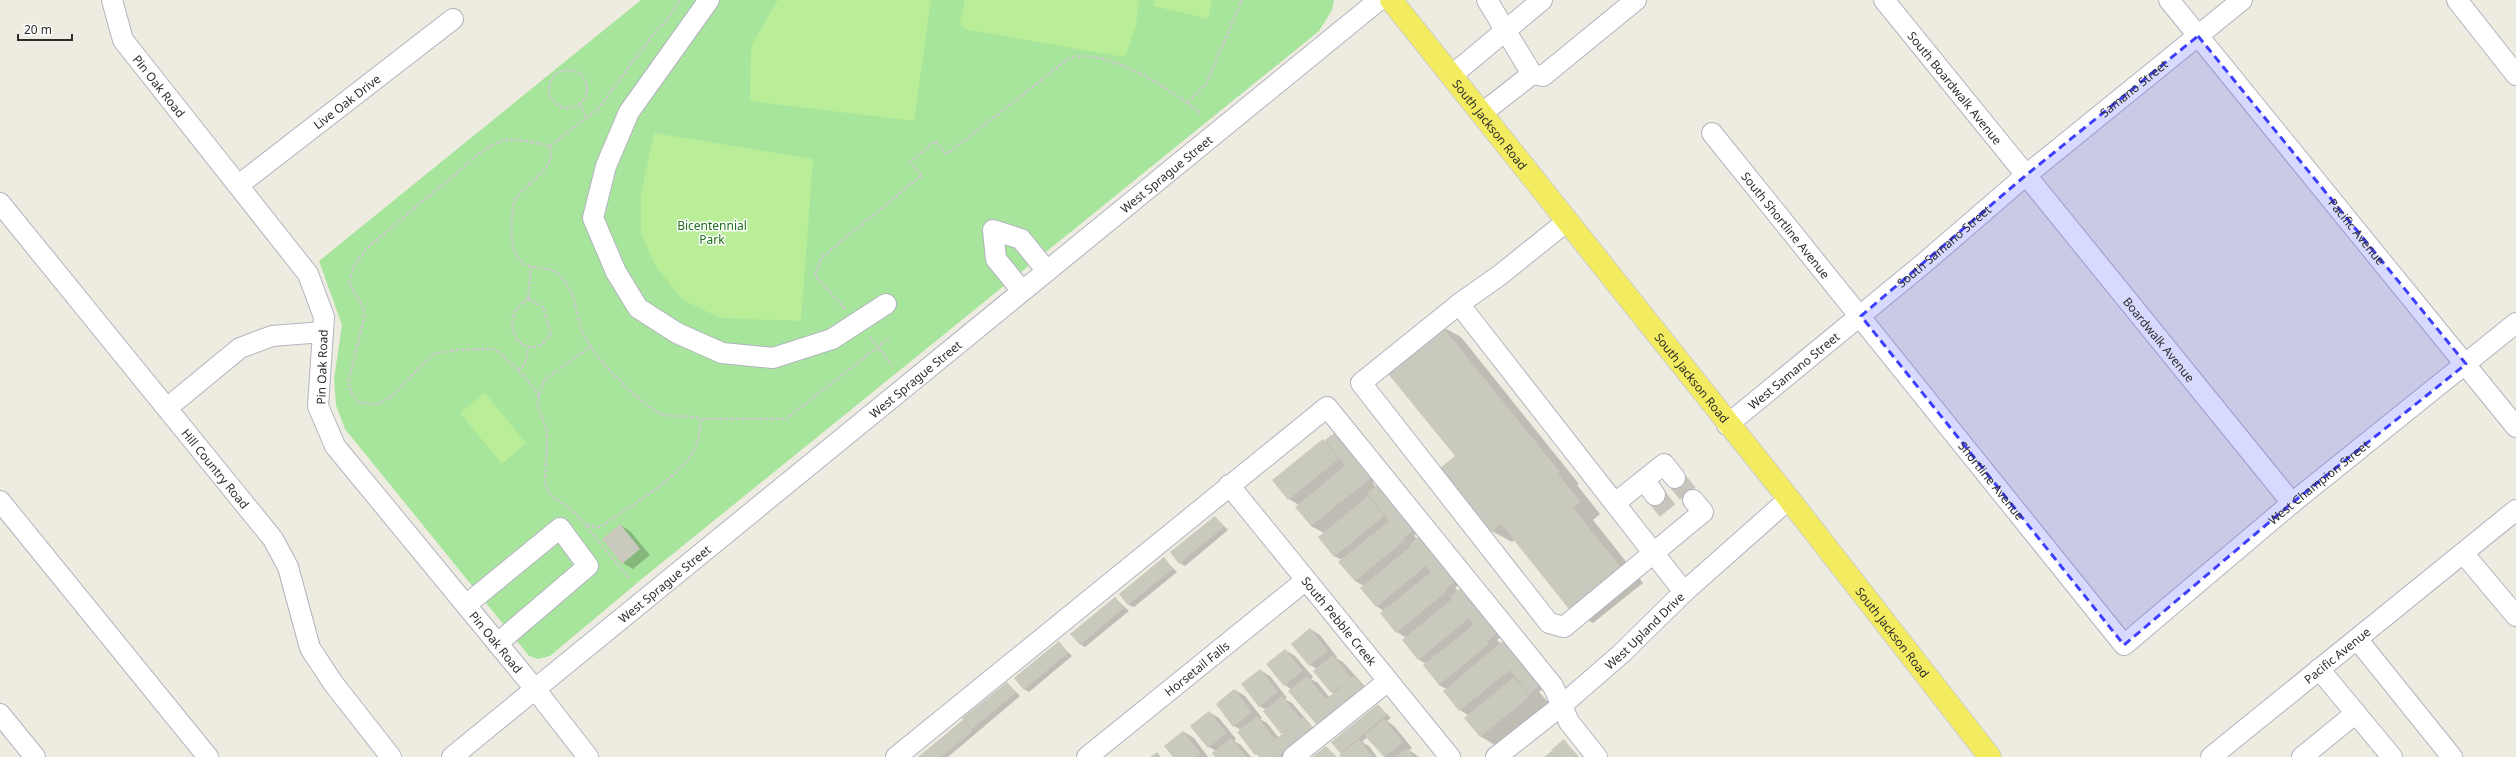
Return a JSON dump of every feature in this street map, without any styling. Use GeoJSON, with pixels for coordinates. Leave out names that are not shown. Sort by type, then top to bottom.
{"type":"FeatureCollection","features":[{"type":"Feature","properties":{"kind":"main road","name":"South Jackson Road"},"geometry":{"type":"LineString","coordinates":[[1391,0],[1727,425],[1789,499],[1990,757]]}},
{"type":"Feature","properties":{"kind":"street","name":"Pin Oak Road"},"geometry":{"type":"LineString","coordinates":[[112,0],[123,40],[240,184],[308,274],[324,317],[318,406],[335,446],[498,643],[588,757]]}},
{"type":"Feature","properties":{"kind":"street"},"geometry":{"type":"LineString","coordinates":[[709,0],[629,112],[606,166],[593,218],[616,272],[638,308],[676,333],[722,353],[773,358],[832,338],[886,304]]}},
{"type":"Feature","properties":{"kind":"street","name":"West Sprague Street"},"geometry":{"type":"LineString","coordinates":[[452,757],[1379,0]]}},
{"type":"Feature","properties":{"kind":"street"},"geometry":{"type":"LineString","coordinates":[[1487,0],[1532,74]]}},
{"type":"Feature","properties":{"kind":"street"},"geometry":{"type":"LineString","coordinates":[[1451,76],[1542,0]]}},
{"type":"Feature","properties":{"kind":"street"},"geometry":{"type":"LineString","coordinates":[[1481,114],[1532,74],[1543,76],[1636,0]]}},
{"type":"Feature","properties":{"kind":"street","name":"South Boardwalk Avenue"},"geometry":{"type":"LineString","coordinates":[[1884,0],[2025,176]]}},
{"type":"Feature","properties":{"kind":"street","name":"Pacific Avenue"},"geometry":{"type":"LineString","coordinates":[[2170,0],[2466,364],[2516,428]]}},
{"type":"Feature","properties":{"kind":"street","name":"Samano Street"},"geometry":{"type":"LineString","coordinates":[[2025,176],[2242,0]]}},
{"type":"Feature","properties":{"kind":"street"},"geometry":{"type":"LineString","coordinates":[[2457,0],[2516,75]]}},
{"type":"Feature","properties":{"kind":"street","name":"Live Oak Drive"},"geometry":{"type":"LineString","coordinates":[[240,184],[453,19]]}},
{"type":"Feature","properties":{"kind":"street","name":"South Shortline Avenue"},"geometry":{"type":"LineString","coordinates":[[1712,133],[1861,316]]}},
{"type":"Feature","properties":{"kind":"street","name":"South Samano Street"},"geometry":{"type":"LineString","coordinates":[[1861,316],[2025,176]]}},
{"type":"Feature","properties":{"kind":"street","name":"Boardwalk Avenue"},"geometry":{"type":"LineString","coordinates":[[2025,176],[2292,503]]}},
{"type":"Feature","properties":{"kind":"street","name":"Hill Country Road"},"geometry":{"type":"LineString","coordinates":[[0,203],[273,539],[288,567],[310,648],[333,683],[391,757]]}},
{"type":"Feature","properties":{"kind":"street"},"geometry":{"type":"LineString","coordinates":[[1566,222],[1500,275],[1459,304],[1361,383],[1549,623],[1564,627],[1654,554],[1684,515]]}},
{"type":"Feature","properties":{"kind":"street"},"geometry":{"type":"LineString","coordinates":[[1022,291],[996,259],[993,230],[1021,239],[1047,271]]}},
{"type":"Feature","properties":{"kind":"street"},"geometry":{"type":"LineString","coordinates":[[1459,304],[1684,592]]}},
{"type":"Feature","properties":{"kind":"street","name":"West Samano Street"},"geometry":{"type":"LineString","coordinates":[[1727,425],[1861,316]]}},
{"type":"Feature","properties":{"kind":"street","name":"Shortline Avenue"},"geometry":{"type":"LineString","coordinates":[[1861,316],[2124,645]]}},
{"type":"Feature","properties":{"kind":"street","name":"West Champion Street"},"geometry":{"type":"LineString","coordinates":[[2124,645],[2292,503],[2516,324]]}},
{"type":"Feature","properties":{"kind":"street"},"geometry":{"type":"LineString","coordinates":[[167,408],[240,348],[272,336],[322,332]]}},
{"type":"Feature","properties":{"kind":"street"},"geometry":{"type":"LineString","coordinates":[[896,757],[1327,407],[1553,686],[1569,722],[1597,757]]}},
{"type":"Feature","properties":{"kind":"street"},"geometry":{"type":"LineString","coordinates":[[1615,503],[1659,482]]}},
{"type":"Feature","properties":{"kind":"street","name":"South Pebble Creek"},"geometry":{"type":"LineString","coordinates":[[1230,485],[1450,757]]}},
{"type":"Feature","properties":{"kind":"street","name":"West Upland Drive"},"geometry":{"type":"LineString","coordinates":[[1496,757],[1561,706],[1622,653],[1684,592],[1789,499]]}},
{"type":"Feature","properties":{"kind":"street"},"geometry":{"type":"LineString","coordinates":[[0,501],[208,757]]}},
{"type":"Feature","properties":{"kind":"street","name":"Pacific Avenue"},"geometry":{"type":"LineString","coordinates":[[2211,757],[2516,510]]}},
{"type":"Feature","properties":{"kind":"street"},"geometry":{"type":"LineString","coordinates":[[466,606],[560,528],[588,566],[498,643]]}},
{"type":"Feature","properties":{"kind":"street"},"geometry":{"type":"LineString","coordinates":[[2463,552],[2516,616]]}},
{"type":"Feature","properties":{"kind":"street","name":"Horsetail Falls"},"geometry":{"type":"LineString","coordinates":[[1087,757],[1306,580]]}},
{"type":"Feature","properties":{"kind":"street"},"geometry":{"type":"LineString","coordinates":[[2357,639],[2452,757]]}},
{"type":"Feature","properties":{"kind":"street"},"geometry":{"type":"LineString","coordinates":[[2319,669],[2392,757]]}},
{"type":"Feature","properties":{"kind":"street"},"geometry":{"type":"LineString","coordinates":[[1293,757],[1388,681]]}},
{"type":"Feature","properties":{"kind":"street"},"geometry":{"type":"LineString","coordinates":[[2302,757],[2356,712]]}},
{"type":"Feature","properties":{"kind":"street"},"geometry":{"type":"LineString","coordinates":[[0,714],[35,757]]}},
{"type":"Feature","properties":{"kind":"path"},"geometry":{"type":"LineString","coordinates":[[539,396],[518,370],[492,349],[443,351],[433,354],[390,398],[377,404],[360,403],[352,394],[348,383],[364,318],[364,308],[349,282],[354,266],[366,249],[485,149],[498,140],[512,139],[550,146],[587,119],[598,109],[652,36],[667,20],[680,0]]}},
{"type":"Feature","properties":{"kind":"path"},"geometry":{"type":"LineString","coordinates":[[1188,102],[1206,84],[1242,0]]}},
{"type":"Feature","properties":{"kind":"path"},"geometry":{"type":"LineString","coordinates":[[892,366],[857,322],[815,275],[816,268],[821,258],[922,175],[910,162],[935,141],[947,154],[1068,59],[1076,56],[1116,62],[1168,89],[1188,102],[1200,113]]}},
{"type":"Feature","properties":{"kind":"path"},"geometry":{"type":"LineString","coordinates":[[567,70],[573,71],[583,77],[587,88],[587,94],[580,104],[568,108],[556,104],[551,99],[549,86],[556,75],[567,70]]}},
{"type":"Feature","properties":{"kind":"path"},"geometry":{"type":"LineString","coordinates":[[580,104],[587,119]]}},
{"type":"Feature","properties":{"kind":"path"},"geometry":{"type":"LineString","coordinates":[[528,299],[531,266]]}},
{"type":"Feature","properties":{"kind":"path"},"geometry":{"type":"LineString","coordinates":[[528,299],[543,307],[551,334],[546,342],[536,348],[528,348],[519,343],[513,332],[512,318],[520,304],[528,299]]}},
{"type":"Feature","properties":{"kind":"path"},"geometry":{"type":"LineString","coordinates":[[591,346],[544,380],[537,404],[547,442],[545,483],[554,500],[572,510],[629,578]]}},
{"type":"Feature","properties":{"kind":"path"},"geometry":{"type":"LineString","coordinates":[[518,370],[525,364],[528,348]]}},
{"type":"Feature","properties":{"kind":"path"},"geometry":{"type":"LineString","coordinates":[[586,525],[600,527],[637,503],[685,463],[694,451],[700,434],[701,419]]}},
{"type":"Feature","properties":{"kind":"highlighted area"},"geometry":{"type":"Polygon","coordinates":[[[2198,36],[2466,364],[2292,503],[2124,645],[1861,316],[2025,176],[2198,36]]]}},
{"type":"Feature","properties":{"kind":"green space","name":"Bicentennial Park"},"geometry":{"type":"Polygon","coordinates":[[[641,0],[1334,0],[1332,10],[1319,31],[643,578],[550,656],[538,659],[529,656],[345,429],[336,405],[334,379],[342,325],[319,261],[641,0]]]}},
{"type":"Feature","properties":{"kind":"green space"},"geometry":{"type":"Polygon","coordinates":[[[778,0],[931,0],[914,121],[750,101],[751,46],[778,0]]]}},
{"type":"Feature","properties":{"kind":"green space"},"geometry":{"type":"Polygon","coordinates":[[[965,0],[1139,0],[1136,26],[1125,57],[968,30],[960,24],[965,0]]]}},
{"type":"Feature","properties":{"kind":"green space"},"geometry":{"type":"Polygon","coordinates":[[[1154,0],[1212,0],[1208,19],[1153,6],[1154,0]]]}},
{"type":"Feature","properties":{"kind":"green space"},"geometry":{"type":"Polygon","coordinates":[[[654,133],[813,159],[801,321],[720,318],[683,300],[657,268],[641,235],[641,193],[654,133]]]}},
{"type":"Feature","properties":{"kind":"green space"},"geometry":{"type":"Polygon","coordinates":[[[485,393],[526,443],[502,464],[460,413],[485,393]]]}},
{"type":"Feature","properties":{"kind":"building"},"geometry":{"type":"Polygon","coordinates":[[[1441,325],[1560,472],[1558,474],[1581,502],[1573,508],[1624,571],[1572,613],[1501,524],[1491,532],[1440,468],[1455,456],[1385,370],[1441,325]]]}},
{"type":"Feature","properties":{"kind":"building"},"geometry":{"type":"Polygon","coordinates":[[[1337,431],[1373,476],[1311,526],[1295,507],[1345,466],[1325,440],[1337,431]]]}},
{"type":"Feature","properties":{"kind":"building"},"geometry":{"type":"Polygon","coordinates":[[[1323,439],[1339,459],[1288,500],[1272,480],[1323,439]]]}},
{"type":"Feature","properties":{"kind":"building"},"geometry":{"type":"Polygon","coordinates":[[[1379,484],[1415,529],[1403,538],[1405,540],[1355,581],[1338,562],[1389,521],[1367,493],[1379,484]]]}},
{"type":"Feature","properties":{"kind":"building"},"geometry":{"type":"Polygon","coordinates":[[[1368,496],[1384,516],[1334,557],[1318,537],[1368,496]]]}},
{"type":"Feature","properties":{"kind":"building"},"geometry":{"type":"Polygon","coordinates":[[[1215,516],[1224,527],[1179,564],[1170,552],[1215,516]]]}},
{"type":"Feature","properties":{"kind":"building"},"geometry":{"type":"Polygon","coordinates":[[[620,524],[640,549],[622,564],[602,539],[620,524]]]}},
{"type":"Feature","properties":{"kind":"building"},"geometry":{"type":"Polygon","coordinates":[[[1420,535],[1457,580],[1445,590],[1446,592],[1396,633],[1380,613],[1431,572],[1426,566],[1376,607],[1360,588],[1410,547],[1409,545],[1420,535]]]}},
{"type":"Feature","properties":{"kind":"building"},"geometry":{"type":"Polygon","coordinates":[[[1164,557],[1173,569],[1128,605],[1119,594],[1164,557]]]}},
{"type":"Feature","properties":{"kind":"building"},"geometry":{"type":"Polygon","coordinates":[[[1462,587],[1499,632],[1487,642],[1489,644],[1439,685],[1423,665],[1473,625],[1461,609],[1468,619],[1418,660],[1402,640],[1452,599],[1450,597],[1462,587]]]}},
{"type":"Feature","properties":{"kind":"building"},"geometry":{"type":"Polygon","coordinates":[[[1115,597],[1124,608],[1080,645],[1070,634],[1115,597]]]}},
{"type":"Feature","properties":{"kind":"building"},"geometry":{"type":"Polygon","coordinates":[[[1310,628],[1328,651],[1309,666],[1291,644],[1310,628]]]}},
{"type":"Feature","properties":{"kind":"building"},"geometry":{"type":"Polygon","coordinates":[[[1505,639],[1541,684],[1529,694],[1510,670],[1459,711],[1443,691],[1505,639]]]}},
{"type":"Feature","properties":{"kind":"building"},"geometry":{"type":"Polygon","coordinates":[[[1059,641],[1068,653],[1024,690],[1014,678],[1059,641]]]}},
{"type":"Feature","properties":{"kind":"building"},"geometry":{"type":"Polygon","coordinates":[[[1285,649],[1303,671],[1284,686],[1266,664],[1285,649]]]}},
{"type":"Feature","properties":{"kind":"building"},"geometry":{"type":"Polygon","coordinates":[[[1333,655],[1351,678],[1354,676],[1363,687],[1317,725],[1288,691],[1307,676],[1326,699],[1348,681],[1331,693],[1313,671],[1333,655]]]}},
{"type":"Feature","properties":{"kind":"building"},"geometry":{"type":"Polygon","coordinates":[[[1260,669],[1278,691],[1259,707],[1241,684],[1260,669]]]}},
{"type":"Feature","properties":{"kind":"building"},"geometry":{"type":"Polygon","coordinates":[[[1514,677],[1530,696],[1480,737],[1464,718],[1514,677]]]}},
{"type":"Feature","properties":{"kind":"building"},"geometry":{"type":"Polygon","coordinates":[[[1007,682],[1016,693],[971,730],[962,718],[1007,682]]]}},
{"type":"Feature","properties":{"kind":"building"},"geometry":{"type":"Polygon","coordinates":[[[1234,689],[1252,712],[1233,727],[1216,704],[1234,689]]]}},
{"type":"Feature","properties":{"kind":"building"},"geometry":{"type":"Polygon","coordinates":[[[1282,696],[1301,719],[1303,717],[1313,728],[1278,757],[1259,757],[1257,754],[1291,727],[1281,734],[1263,711],[1282,696]]]}},
{"type":"Feature","properties":{"kind":"building"},"geometry":{"type":"Polygon","coordinates":[[[1378,704],[1387,715],[1340,753],[1331,742],[1378,704]]]}},
{"type":"Feature","properties":{"kind":"building"},"geometry":{"type":"Polygon","coordinates":[[[1209,711],[1227,733],[1208,748],[1190,726],[1209,711]]]}},
{"type":"Feature","properties":{"kind":"building"},"geometry":{"type":"Polygon","coordinates":[[[1257,716],[1275,739],[1255,755],[1237,732],[1257,716]]]}},
{"type":"Feature","properties":{"kind":"building"},"geometry":{"type":"Polygon","coordinates":[[[1384,719],[1403,742],[1384,757],[1364,735],[1384,719]]]}},
{"type":"Feature","properties":{"kind":"building"},"geometry":{"type":"Polygon","coordinates":[[[963,720],[972,732],[941,757],[918,757],[963,720]]]}},
{"type":"Feature","properties":{"kind":"building"},"geometry":{"type":"Polygon","coordinates":[[[1183,731],[1201,754],[1197,757],[1173,757],[1164,746],[1183,731]]]}},
{"type":"Feature","properties":{"kind":"building"},"geometry":{"type":"Polygon","coordinates":[[[1231,738],[1247,757],[1215,757],[1212,753],[1231,738]]]}},
{"type":"Feature","properties":{"kind":"building"},"geometry":{"type":"Polygon","coordinates":[[[1359,739],[1372,757],[1341,757],[1339,755],[1359,739]]]}},
{"type":"Feature","properties":{"kind":"building"},"geometry":{"type":"Polygon","coordinates":[[[1564,739],[1578,757],[1559,757],[1552,749],[1564,739]]]}},
{"type":"Feature","properties":{"kind":"building"},"geometry":{"type":"Polygon","coordinates":[[[1326,746],[1336,757],[1312,757],[1326,746]]]}},
{"type":"Feature","properties":{"kind":"building"},"geometry":{"type":"Polygon","coordinates":[[[1407,748],[1414,757],[1396,757],[1407,748]]]}},
{"type":"Feature","properties":{"kind":"building"},"geometry":{"type":"Polygon","coordinates":[[[1553,750],[1558,757],[1544,757],[1553,750]]]}},
{"type":"Feature","properties":{"kind":"building"},"geometry":{"type":"Polygon","coordinates":[[[1157,752],[1161,757],[1150,757],[1157,752]]]}},
{"type":"Feature","properties":{"kind":"tunnel"},"geometry":{"type":"LineString","coordinates":[[1675,478],[1693,500]]}},
{"type":"Feature","properties":{"kind":"tunnel"},"geometry":{"type":"LineString","coordinates":[[1655,495],[1672,516]]}}]}
